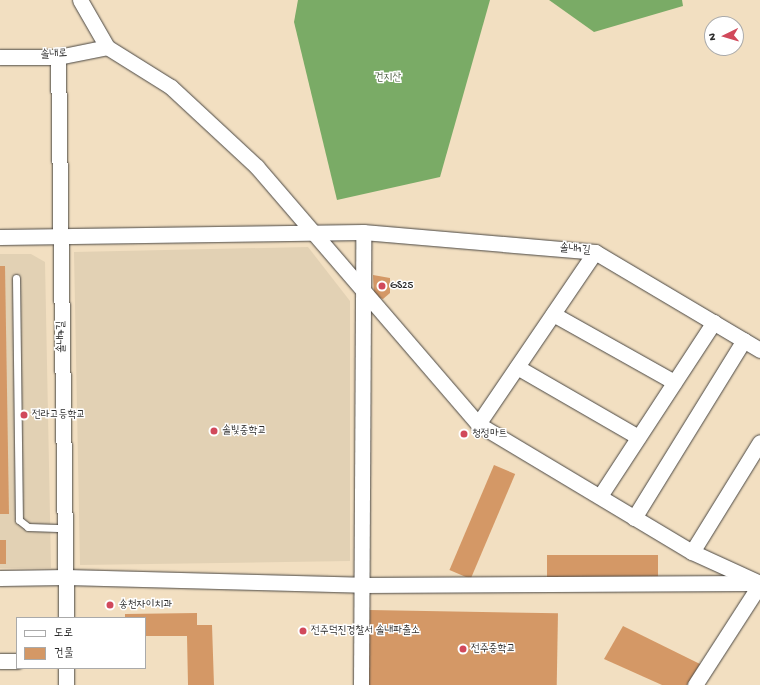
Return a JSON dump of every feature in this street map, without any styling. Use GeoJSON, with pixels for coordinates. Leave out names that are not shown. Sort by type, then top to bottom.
{"type":"FeatureCollection","features":[{"type":"Feature","properties":{"kind":"street"},"geometry":{"type":"LineString","coordinates":[[80,0],[107,47],[171,87],[257,167],[478,424],[692,552],[760,584]]}},
{"type":"Feature","properties":{"kind":"street","name":"솔내로"},"geometry":{"type":"LineString","coordinates":[[0,57],[58,57],[107,47]]}},
{"type":"Feature","properties":{"kind":"street","name":"솔내7길"},"geometry":{"type":"LineString","coordinates":[[58,57],[66,528],[66,617]]}},
{"type":"Feature","properties":{"kind":"street"},"geometry":{"type":"LineString","coordinates":[[361,685],[363,232]]}},
{"type":"Feature","properties":{"kind":"street","name":"솔내1길"},"geometry":{"type":"LineString","coordinates":[[0,237],[363,232],[594,252],[760,350]]}},
{"type":"Feature","properties":{"kind":"street"},"geometry":{"type":"LineString","coordinates":[[478,424],[594,252]]}},
{"type":"Feature","properties":{"kind":"street"},"geometry":{"type":"LineString","coordinates":[[553,314],[674,382]]}},
{"type":"Feature","properties":{"kind":"street"},"geometry":{"type":"LineString","coordinates":[[600,496],[714,322]]}},
{"type":"Feature","properties":{"kind":"street"},"geometry":{"type":"LineString","coordinates":[[634,518],[744,340]]}},
{"type":"Feature","properties":{"kind":"street"},"geometry":{"type":"LineString","coordinates":[[517,367],[638,436]]}},
{"type":"Feature","properties":{"kind":"street"},"geometry":{"type":"LineString","coordinates":[[692,552],[760,442]]}},
{"type":"Feature","properties":{"kind":"street"},"geometry":{"type":"LineString","coordinates":[[0,578],[66,577],[362,585],[760,584]]}},
{"type":"Feature","properties":{"kind":"street"},"geometry":{"type":"LineString","coordinates":[[695,685],[760,584]]}},
{"type":"Feature","properties":{"kind":"street"},"geometry":{"type":"LineString","coordinates":[[0,661],[16,661]]}},
{"type":"Feature","properties":{"kind":"street"},"geometry":{"type":"LineString","coordinates":[[66,669],[66,685]]}},
{"type":"Feature","properties":{"kind":"lane"},"geometry":{"type":"LineString","coordinates":[[16,278],[19,520],[28,527],[66,528]]}},
{"type":"Feature","properties":{"kind":"shaded area","name":"솔빛중학교"},"geometry":{"type":"Polygon","coordinates":[[[308,247],[350,301],[350,561],[80,565],[74,252],[308,247]]]}},
{"type":"Feature","properties":{"kind":"shaded area","name":"전라고등학교"},"geometry":{"type":"Polygon","coordinates":[[[0,254],[31,254],[45,262],[51,568],[0,568],[0,254]]]}},
{"type":"Feature","properties":{"kind":"green space","name":"건지산"},"geometry":{"type":"Polygon","coordinates":[[[298,0],[490,0],[440,177],[337,200],[294,22],[298,0]]]}},
{"type":"Feature","properties":{"kind":"green space"},"geometry":{"type":"Polygon","coordinates":[[[549,0],[682,0],[683,6],[594,32],[549,0]]]}},
{"type":"Feature","properties":{"kind":"building"},"geometry":{"type":"Polygon","coordinates":[[[0,266],[5,266],[9,514],[0,514],[0,266]]]}},
{"type":"Feature","properties":{"kind":"building","name":"GS25"},"geometry":{"type":"Polygon","coordinates":[[[373,275],[390,278],[390,293],[383,299],[374,296],[373,275]]]}},
{"type":"Feature","properties":{"kind":"building"},"geometry":{"type":"Polygon","coordinates":[[[494,465],[515,474],[471,579],[449,570],[494,465]]]}},
{"type":"Feature","properties":{"kind":"building"},"geometry":{"type":"Polygon","coordinates":[[[0,540],[6,540],[6,564],[0,564],[0,540]]]}},
{"type":"Feature","properties":{"kind":"building"},"geometry":{"type":"Polygon","coordinates":[[[547,555],[658,555],[658,579],[547,579],[547,555]]]}},
{"type":"Feature","properties":{"kind":"building","name":"전주중학교"},"geometry":{"type":"Polygon","coordinates":[[[369,610],[558,613],[557,685],[368,685],[369,610]]]}},
{"type":"Feature","properties":{"kind":"building"},"geometry":{"type":"Polygon","coordinates":[[[197,613],[197,625],[212,625],[214,685],[188,685],[187,636],[146,636],[146,617],[125,617],[125,614],[197,613]]]}},
{"type":"Feature","properties":{"kind":"building"},"geometry":{"type":"Polygon","coordinates":[[[623,626],[700,664],[687,685],[662,685],[604,659],[623,626]]]}},
{"type":"Feature","properties":{"kind":"place","name":"GS25"},"geometry":{"type":"Point","coordinates":[382,286]}},
{"type":"Feature","properties":{"kind":"place","name":"전라고등학교"},"geometry":{"type":"Point","coordinates":[24,415]}},
{"type":"Feature","properties":{"kind":"place","name":"솔빛중학교"},"geometry":{"type":"Point","coordinates":[214,431]}},
{"type":"Feature","properties":{"kind":"place","name":"청정마트"},"geometry":{"type":"Point","coordinates":[464,434]}},
{"type":"Feature","properties":{"kind":"place","name":"송천자이치과"},"geometry":{"type":"Point","coordinates":[110,605]}},
{"type":"Feature","properties":{"kind":"place","name":"전주덕진경찰서 솔내파출소"},"geometry":{"type":"Point","coordinates":[303,631]}},
{"type":"Feature","properties":{"kind":"place","name":"전주중학교"},"geometry":{"type":"Point","coordinates":[463,649]}}]}
